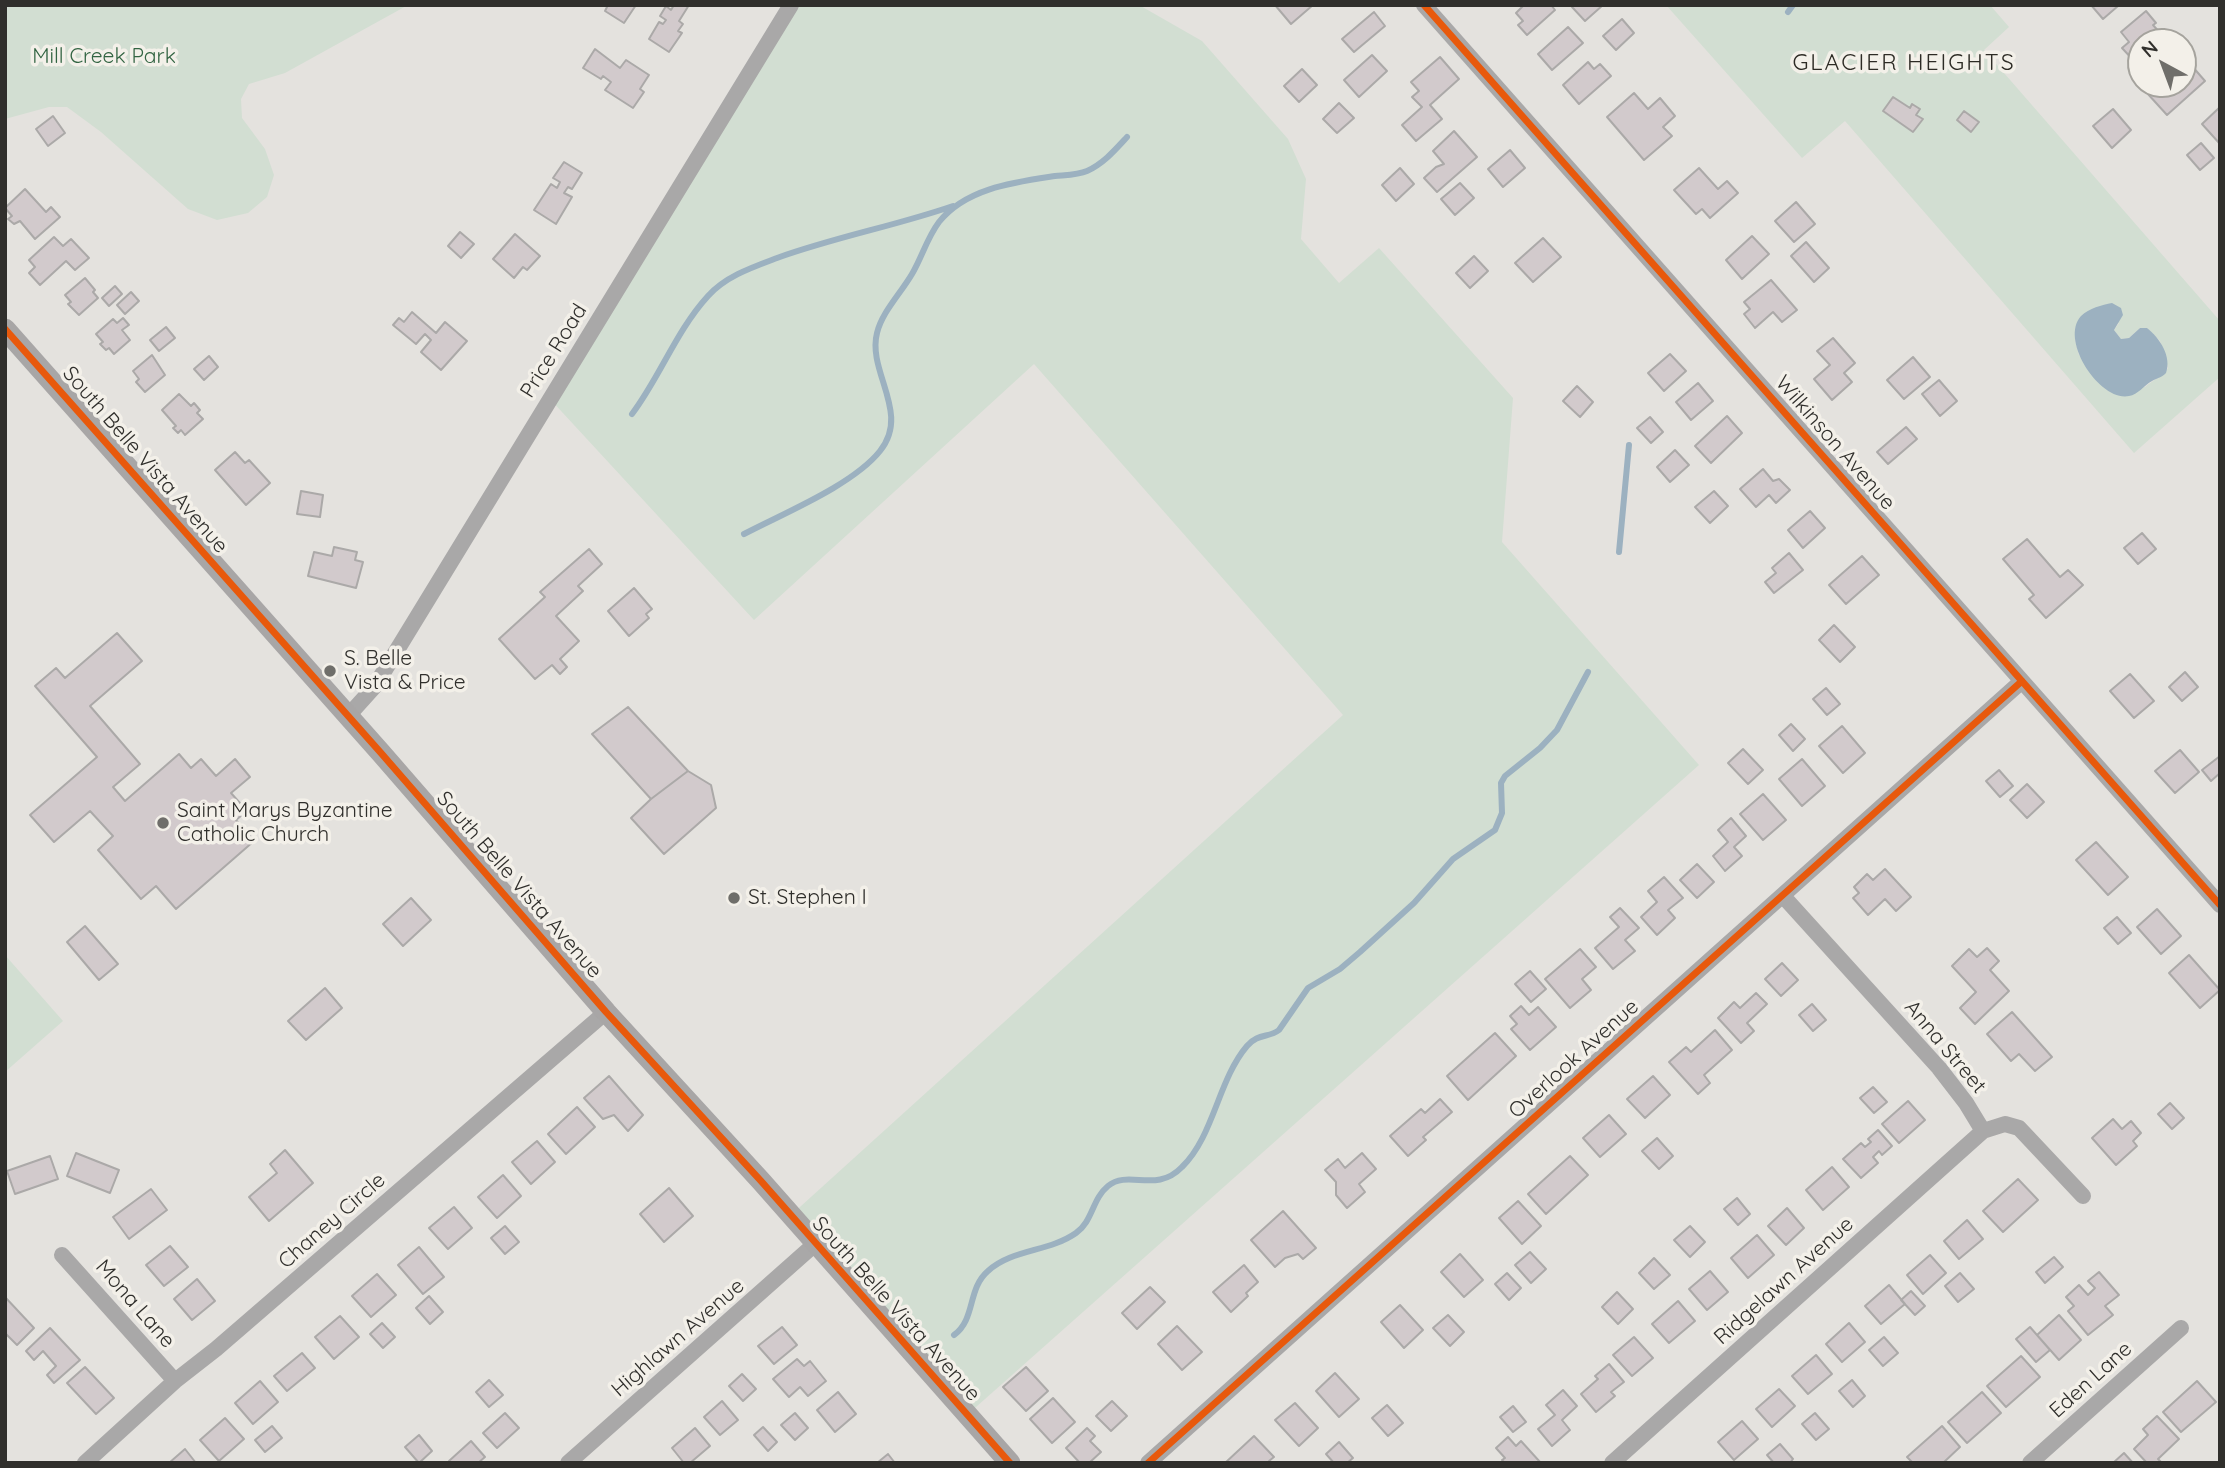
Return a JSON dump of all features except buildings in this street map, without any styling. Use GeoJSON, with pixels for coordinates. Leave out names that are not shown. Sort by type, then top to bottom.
{"type":"FeatureCollection","features":[{"type":"Feature","properties":{"kind":"street","name":"Price Road"},"geometry":{"type":"LineString","coordinates":[[348,716],[375,686],[791,5]]}},
{"type":"Feature","properties":{"kind":"street","name":"Wilkinson Avenue"},"geometry":{"type":"LineString","coordinates":[[1424,5],[2220,905]]}},
{"type":"Feature","properties":{"kind":"street","name":"South Belle Vista Avenue"},"geometry":{"type":"LineString","coordinates":[[5,328],[606,1012],[1010,1463]]}},
{"type":"Feature","properties":{"kind":"street","name":"Overlook Avenue"},"geometry":{"type":"LineString","coordinates":[[1148,1463],[2022,681]]}},
{"type":"Feature","properties":{"kind":"street","name":"Anna Street"},"geometry":{"type":"LineString","coordinates":[[1783,896],[1939,1068],[1966,1102],[1983,1131]]}},
{"type":"Feature","properties":{"kind":"street","name":"Chaney Circle"},"geometry":{"type":"LineString","coordinates":[[85,1463],[175,1381],[216,1349],[606,1012]]}},
{"type":"Feature","properties":{"kind":"street"},"geometry":{"type":"LineString","coordinates":[[1983,1131],[2005,1124],[2019,1128],[2083,1196]]}},
{"type":"Feature","properties":{"kind":"street","name":"Ridgelawn Avenue"},"geometry":{"type":"LineString","coordinates":[[1612,1463],[1983,1131]]}},
{"type":"Feature","properties":{"kind":"street","name":"Highlawn Avenue"},"geometry":{"type":"LineString","coordinates":[[568,1463],[815,1244]]}},
{"type":"Feature","properties":{"kind":"street","name":"Mona Lane"},"geometry":{"type":"LineString","coordinates":[[62,1255],[175,1381]]}},
{"type":"Feature","properties":{"kind":"street","name":"Eden Lane"},"geometry":{"type":"LineString","coordinates":[[2030,1463],[2181,1328]]}},
{"type":"Feature","properties":{"kind":"green space","name":"Mill Creek Park"},"geometry":{"type":"Polygon","coordinates":[[[5,5],[408,5],[285,73],[249,84],[241,99],[242,118],[265,149],[274,175],[267,197],[248,213],[217,220],[188,209],[101,132],[67,107],[49,107],[5,119],[5,5]]]}},
{"type":"Feature","properties":{"kind":"green space"},"geometry":{"type":"Polygon","coordinates":[[[792,5],[1139,5],[1202,41],[1288,139],[1306,179],[1301,239],[1339,283],[1379,248],[1513,398],[1502,542],[1699,765],[967,1415],[790,1216],[1343,715],[1034,364],[754,620],[550,399],[792,5]]]}},
{"type":"Feature","properties":{"kind":"green space"},"geometry":{"type":"Polygon","coordinates":[[[1666,5],[1990,5],[2009,27],[1984,50],[2220,321],[2220,377],[2134,453],[1845,121],[1802,158],[1666,5]],[[2119,323],[2076,326],[2075,340],[2079,355],[2145,387],[2168,368],[2160,341],[2147,328],[2140,328],[2129,338],[2121,339],[2114,330],[2119,323]]]}},
{"type":"Feature","properties":{"kind":"green space"},"geometry":{"type":"Polygon","coordinates":[[[5,955],[63,1021],[5,1072],[5,955]]]}},
{"type":"Feature","properties":{"kind":"water"},"geometry":{"type":"Polygon","coordinates":[[[2112,303],[2121,308],[2123,315],[2114,330],[2121,339],[2129,338],[2140,328],[2147,328],[2160,342],[2166,354],[2166,373],[2129,396],[2118,395],[2095,380],[2079,353],[2075,339],[2076,327],[2084,313],[2112,303]]]}},
{"type":"Feature","properties":{"kind":"waterway"},"geometry":{"type":"LineString","coordinates":[[1788,12],[1793,5]]}},
{"type":"Feature","properties":{"kind":"waterway"},"geometry":{"type":"LineString","coordinates":[[744,534],[836,487],[880,451],[888,437],[891,422],[890,407],[878,363],[877,333],[939,222],[963,201],[992,188],[1087,171],[1104,160],[1127,137]]}},
{"type":"Feature","properties":{"kind":"waterway"},"geometry":{"type":"LineString","coordinates":[[632,414],[687,324],[708,296],[723,283],[777,258],[953,206]]}},
{"type":"Feature","properties":{"kind":"waterway"},"geometry":{"type":"LineString","coordinates":[[1619,552],[1629,445]]}},
{"type":"Feature","properties":{"kind":"waterway"},"geometry":{"type":"LineString","coordinates":[[954,1335],[966,1321],[977,1286],[988,1271],[1008,1258],[1054,1244],[1076,1233],[1086,1222],[1103,1191],[1116,1181],[1162,1179],[1182,1167],[1202,1140],[1229,1075],[1247,1046],[1255,1039],[1279,1030],[1308,988],[1340,969],[1414,903],[1453,859],[1495,830],[1502,813],[1501,783],[1505,776],[1540,748],[1557,730],[1588,672]]}},
{"type":"Feature","properties":{"kind":"cycle path"},"geometry":{"type":"LineString","coordinates":[[1424,5],[2220,905]]}},
{"type":"Feature","properties":{"kind":"cycle path"},"geometry":{"type":"LineString","coordinates":[[5,329],[381,753],[606,1012],[761,1181],[1010,1463]]}},
{"type":"Feature","properties":{"kind":"cycle path"},"geometry":{"type":"LineString","coordinates":[[1148,1463],[2022,681]]}},
{"type":"Feature","properties":{"kind":"place","name":"S. Belle Vista & Price"},"geometry":{"type":"Point","coordinates":[330,671]}},
{"type":"Feature","properties":{"kind":"place","name":"Saint Marys Byzantine Catholic Church"},"geometry":{"type":"Point","coordinates":[163,823]}},
{"type":"Feature","properties":{"kind":"place","name":"St. Stephen I"},"geometry":{"type":"Point","coordinates":[734,898]}},
{"type":"Feature","properties":{"kind":"district","name":"GLACIER HEIGHTS"},"geometry":{"type":"Point","coordinates":[1904,63]}}]}
